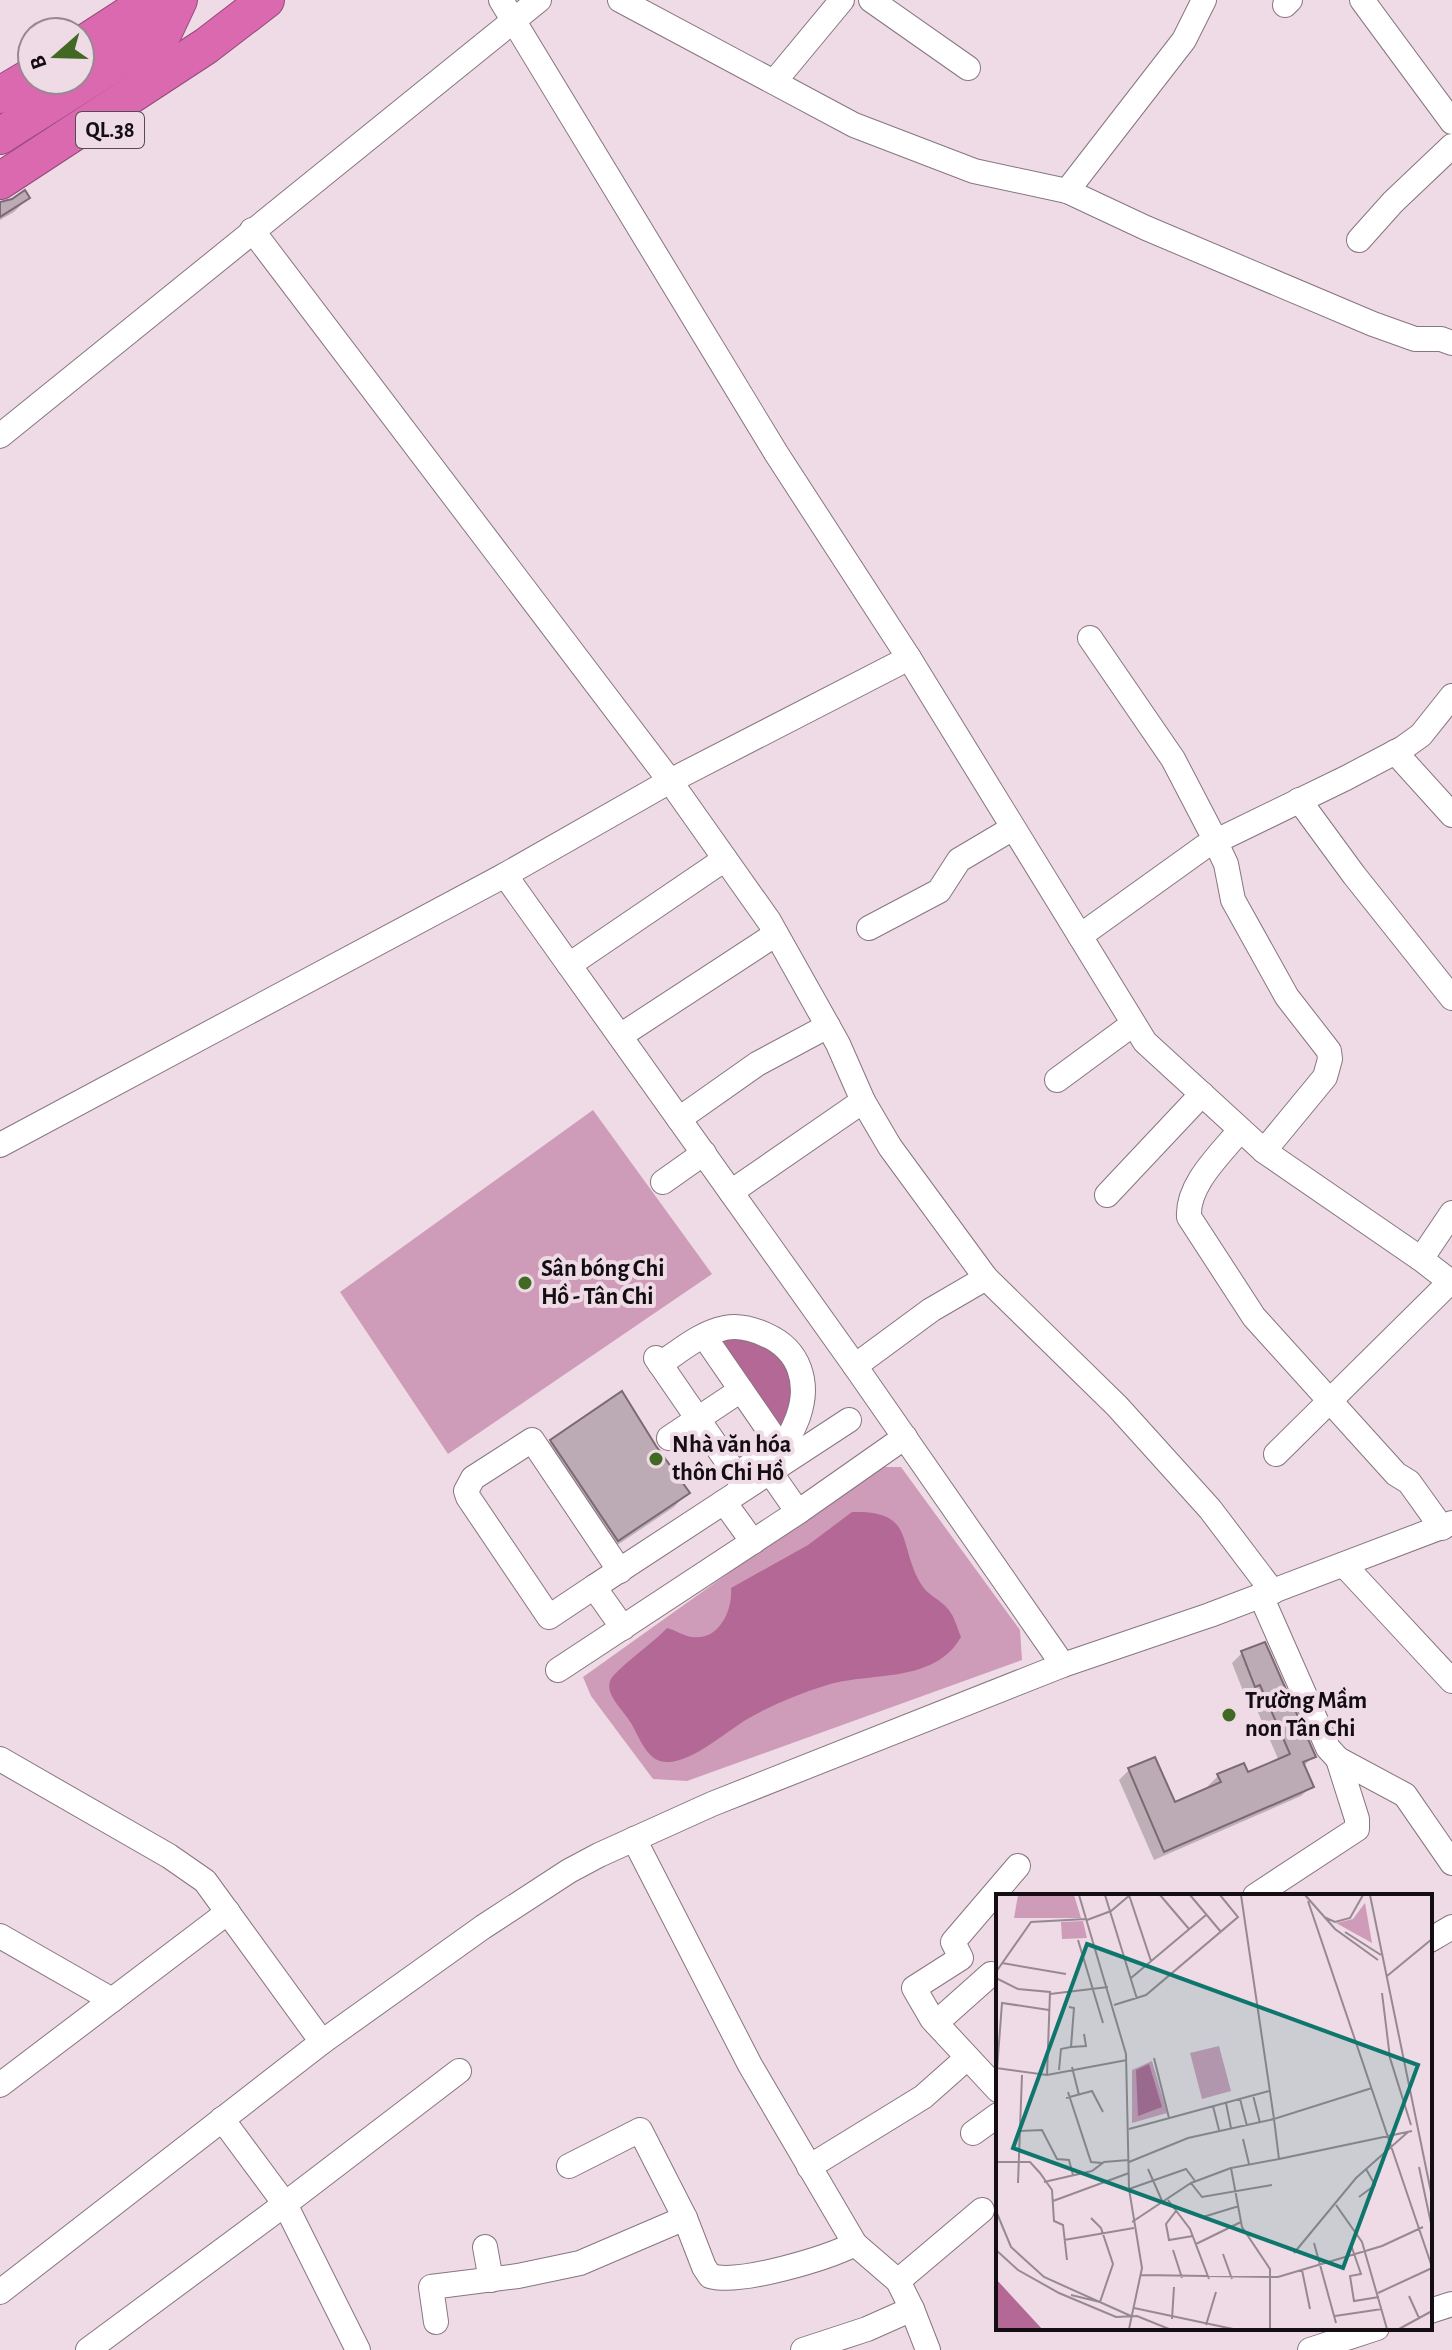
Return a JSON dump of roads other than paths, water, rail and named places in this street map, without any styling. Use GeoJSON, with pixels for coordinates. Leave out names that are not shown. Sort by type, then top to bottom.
{"type":"FeatureCollection","features":[{"type":"Feature","properties":{"kind":"highway"},"geometry":{"type":"LineString","coordinates":[[96,36],[134,11],[178,0]]}},
{"type":"Feature","properties":{"kind":"highway"},"geometry":{"type":"LineString","coordinates":[[96,53],[178,0]]}},
{"type":"Feature","properties":{"kind":"highway","name":"QL.38"},"geometry":{"type":"LineString","coordinates":[[0,136],[164,32],[178,0]]}},
{"type":"Feature","properties":{"kind":"highway"},"geometry":{"type":"LineString","coordinates":[[188,0],[210,42]]}},
{"type":"Feature","properties":{"kind":"highway","name":"QL.38"},"geometry":{"type":"LineString","coordinates":[[0,181],[210,42],[266,0]]}},
{"type":"Feature","properties":{"kind":"highway","name":"QL.38"},"geometry":{"type":"LineString","coordinates":[[0,161],[176,53],[210,42]]}},
{"type":"Feature","properties":{"kind":"highway","name":"QL.38"},"geometry":{"type":"LineString","coordinates":[[0,201],[189,78],[210,42]]}},
{"type":"Feature","properties":{"kind":"highway"},"geometry":{"type":"LineString","coordinates":[[0,115],[29,96]]}},
{"type":"Feature","properties":{"kind":"street"},"geometry":{"type":"LineString","coordinates":[[0,436],[175,297],[507,10],[539,0]]}},
{"type":"Feature","properties":{"kind":"street"},"geometry":{"type":"LineString","coordinates":[[620,0],[854,125],[974,171],[1067,191],[1146,228],[1373,324],[1415,339],[1441,339],[1452,343]]}},
{"type":"Feature","properties":{"kind":"street"},"geometry":{"type":"LineString","coordinates":[[774,82],[842,0]]}},
{"type":"Feature","properties":{"kind":"street"},"geometry":{"type":"LineString","coordinates":[[871,0],[968,68]]}},
{"type":"Feature","properties":{"kind":"street"},"geometry":{"type":"LineString","coordinates":[[1067,191],[1184,40],[1204,0]]}},
{"type":"Feature","properties":{"kind":"street"},"geometry":{"type":"LineString","coordinates":[[1362,0],[1452,122]]}},
{"type":"Feature","properties":{"kind":"street"},"geometry":{"type":"LineString","coordinates":[[507,10],[776,453],[909,658],[1145,1042],[1264,1151],[1451,1282],[1276,1454]]}},
{"type":"Feature","properties":{"kind":"street"},"geometry":{"type":"LineString","coordinates":[[1359,240],[1393,202],[1452,146]]}},
{"type":"Feature","properties":{"kind":"street"},"geometry":{"type":"LineString","coordinates":[[252,230],[670,781],[725,859],[776,934],[828,1026],[863,1101],[890,1147],[986,1278],[1117,1406],[1210,1509],[1267,1594],[1328,1748],[1338,1759],[1405,1795],[1452,1863]]}},
{"type":"Feature","properties":{"kind":"street"},"geometry":{"type":"LineString","coordinates":[[1090,638],[1173,759],[1226,864],[1233,900],[1287,997],[1329,1051],[1325,1077],[1264,1151]]}},
{"type":"Feature","properties":{"kind":"street"},"geometry":{"type":"LineString","coordinates":[[0,1145],[505,875],[670,781],[909,658]]}},
{"type":"Feature","properties":{"kind":"street"},"geometry":{"type":"LineString","coordinates":[[1080,936],[1215,840],[1395,752],[1421,735],[1452,696]]}},
{"type":"Feature","properties":{"kind":"street"},"geometry":{"type":"LineString","coordinates":[[1395,752],[1452,815]]}},
{"type":"Feature","properties":{"kind":"street"},"geometry":{"type":"LineString","coordinates":[[1299,800],[1452,998]]}},
{"type":"Feature","properties":{"kind":"street"},"geometry":{"type":"LineString","coordinates":[[869,928],[939,891],[959,860],[1013,828]]}},
{"type":"Feature","properties":{"kind":"street"},"geometry":{"type":"LineString","coordinates":[[569,965],[725,859]]}},
{"type":"Feature","properties":{"kind":"street"},"geometry":{"type":"LineString","coordinates":[[505,875],[855,1366],[1063,1665]]}},
{"type":"Feature","properties":{"kind":"street"},"geometry":{"type":"LineString","coordinates":[[620,1036],[776,934]]}},
{"type":"Feature","properties":{"kind":"street"},"geometry":{"type":"LineString","coordinates":[[1057,1080],[1133,1024]]}},
{"type":"Feature","properties":{"kind":"street"},"geometry":{"type":"LineString","coordinates":[[679,1119],[757,1064],[828,1026]]}},
{"type":"Feature","properties":{"kind":"street"},"geometry":{"type":"LineString","coordinates":[[1107,1195],[1202,1094]]}},
{"type":"Feature","properties":{"kind":"street"},"geometry":{"type":"LineString","coordinates":[[731,1192],[863,1101]]}},
{"type":"Feature","properties":{"kind":"street"},"geometry":{"type":"LineString","coordinates":[[0,2292],[322,2042],[483,1927],[599,1855],[712,1804],[1063,1665],[1345,1566],[1447,1526],[1254,1317],[1189,1217],[1189,1208],[1199,1183],[1240,1130]]}},
{"type":"Feature","properties":{"kind":"street"},"geometry":{"type":"LineString","coordinates":[[663,1182],[704,1153]]}},
{"type":"Feature","properties":{"kind":"street"},"geometry":{"type":"LineString","coordinates":[[1421,1259],[1452,1213]]}},
{"type":"Feature","properties":{"kind":"street"},"geometry":{"type":"LineString","coordinates":[[855,1366],[931,1310],[986,1278]]}},
{"type":"Feature","properties":{"kind":"street"},"geometry":{"type":"LineString","coordinates":[[620,1571],[532,1440],[473,1478],[466,1491],[468,1497],[549,1617],[620,1571],[724,1502],[741,1481],[787,1439],[795,1427],[804,1393],[801,1372],[793,1355],[778,1341],[744,1327],[726,1328],[704,1336],[658,1361],[741,1481]]}},
{"type":"Feature","properties":{"kind":"street"},"geometry":{"type":"LineString","coordinates":[[704,1336],[779,1445]]}},
{"type":"Feature","properties":{"kind":"street"},"geometry":{"type":"LineString","coordinates":[[669,1438],[741,1390]]}},
{"type":"Feature","properties":{"kind":"street"},"geometry":{"type":"LineString","coordinates":[[741,1481],[770,1472],[849,1420]]}},
{"type":"Feature","properties":{"kind":"street"},"geometry":{"type":"LineString","coordinates":[[558,1670],[798,1512],[905,1437]]}},
{"type":"Feature","properties":{"kind":"street"},"geometry":{"type":"LineString","coordinates":[[770,1472],[798,1512]]}},
{"type":"Feature","properties":{"kind":"street"},"geometry":{"type":"LineString","coordinates":[[724,1502],[753,1542]]}},
{"type":"Feature","properties":{"kind":"street"},"geometry":{"type":"LineString","coordinates":[[1345,1566],[1452,1681]]}},
{"type":"Feature","properties":{"kind":"street"},"geometry":{"type":"LineString","coordinates":[[594,1587],[623,1628]]}},
{"type":"Feature","properties":{"kind":"street"},"geometry":{"type":"LineString","coordinates":[[0,1759],[185,1866],[205,1881],[322,2042]]}},
{"type":"Feature","properties":{"kind":"street"},"geometry":{"type":"LineString","coordinates":[[1258,1894],[1357,1829],[1357,1819],[1338,1759]]}},
{"type":"Feature","properties":{"kind":"street"},"geometry":{"type":"LineString","coordinates":[[634,1839],[750,2065],[855,2244],[898,2281],[928,2350]]}},
{"type":"Feature","properties":{"kind":"street"},"geometry":{"type":"LineString","coordinates":[[996,2088],[936,2023],[914,1988],[961,1958],[953,1942],[1018,1866]]}},
{"type":"Feature","properties":{"kind":"street"},"geometry":{"type":"LineString","coordinates":[[0,2085],[228,1912]]}},
{"type":"Feature","properties":{"kind":"street"},"geometry":{"type":"LineString","coordinates":[[1432,1939],[1452,1927]]}},
{"type":"Feature","properties":{"kind":"street"},"geometry":{"type":"LineString","coordinates":[[0,1936],[112,2000]]}},
{"type":"Feature","properties":{"kind":"street"},"geometry":{"type":"LineString","coordinates":[[936,2023],[991,1974]]}},
{"type":"Feature","properties":{"kind":"street"},"geometry":{"type":"LineString","coordinates":[[809,2167],[923,2097],[967,2058]]}},
{"type":"Feature","properties":{"kind":"street"},"geometry":{"type":"LineString","coordinates":[[88,2350],[459,2071]]}},
{"type":"Feature","properties":{"kind":"street"},"geometry":{"type":"LineString","coordinates":[[973,2133],[996,2116]]}},
{"type":"Feature","properties":{"kind":"street"},"geometry":{"type":"LineString","coordinates":[[222,2119],[285,2204],[358,2350]]}},
{"type":"Feature","properties":{"kind":"street"},"geometry":{"type":"LineString","coordinates":[[569,2166],[640,2130],[685,2218],[704,2267],[710,2276],[721,2279],[742,2278],[837,2253],[855,2244]]}},
{"type":"Feature","properties":{"kind":"street"},"geometry":{"type":"LineString","coordinates":[[898,2281],[982,2210]]}},
{"type":"Feature","properties":{"kind":"street"},"geometry":{"type":"LineString","coordinates":[[436,2322],[431,2287],[491,2280],[580,2263],[685,2218]]}},
{"type":"Feature","properties":{"kind":"street"},"geometry":{"type":"LineString","coordinates":[[485,2247],[491,2280]]}},
{"type":"Feature","properties":{"kind":"street"},"geometry":{"type":"LineString","coordinates":[[1432,2310],[1452,2304]]}},
{"type":"Feature","properties":{"kind":"street"},"geometry":{"type":"LineString","coordinates":[[803,2350],[867,2329],[912,2309]]}},
{"type":"Feature","properties":{"kind":"street"},"geometry":{"type":"LineString","coordinates":[[1319,2341],[1368,2330]]}},
{"type":"Feature","properties":{"kind":"place","name":"Sân bóng Chi Hồ - Tân Chi"},"geometry":{"type":"Point","coordinates":[525,1283]}},
{"type":"Feature","properties":{"kind":"place","name":"Nhà văn hóa thôn Chi Hồ"},"geometry":{"type":"Point","coordinates":[656,1459]}},
{"type":"Feature","properties":{"kind":"place","name":"Trường Mầm non Tân Chi"},"geometry":{"type":"Point","coordinates":[1229,1715]}}]}
